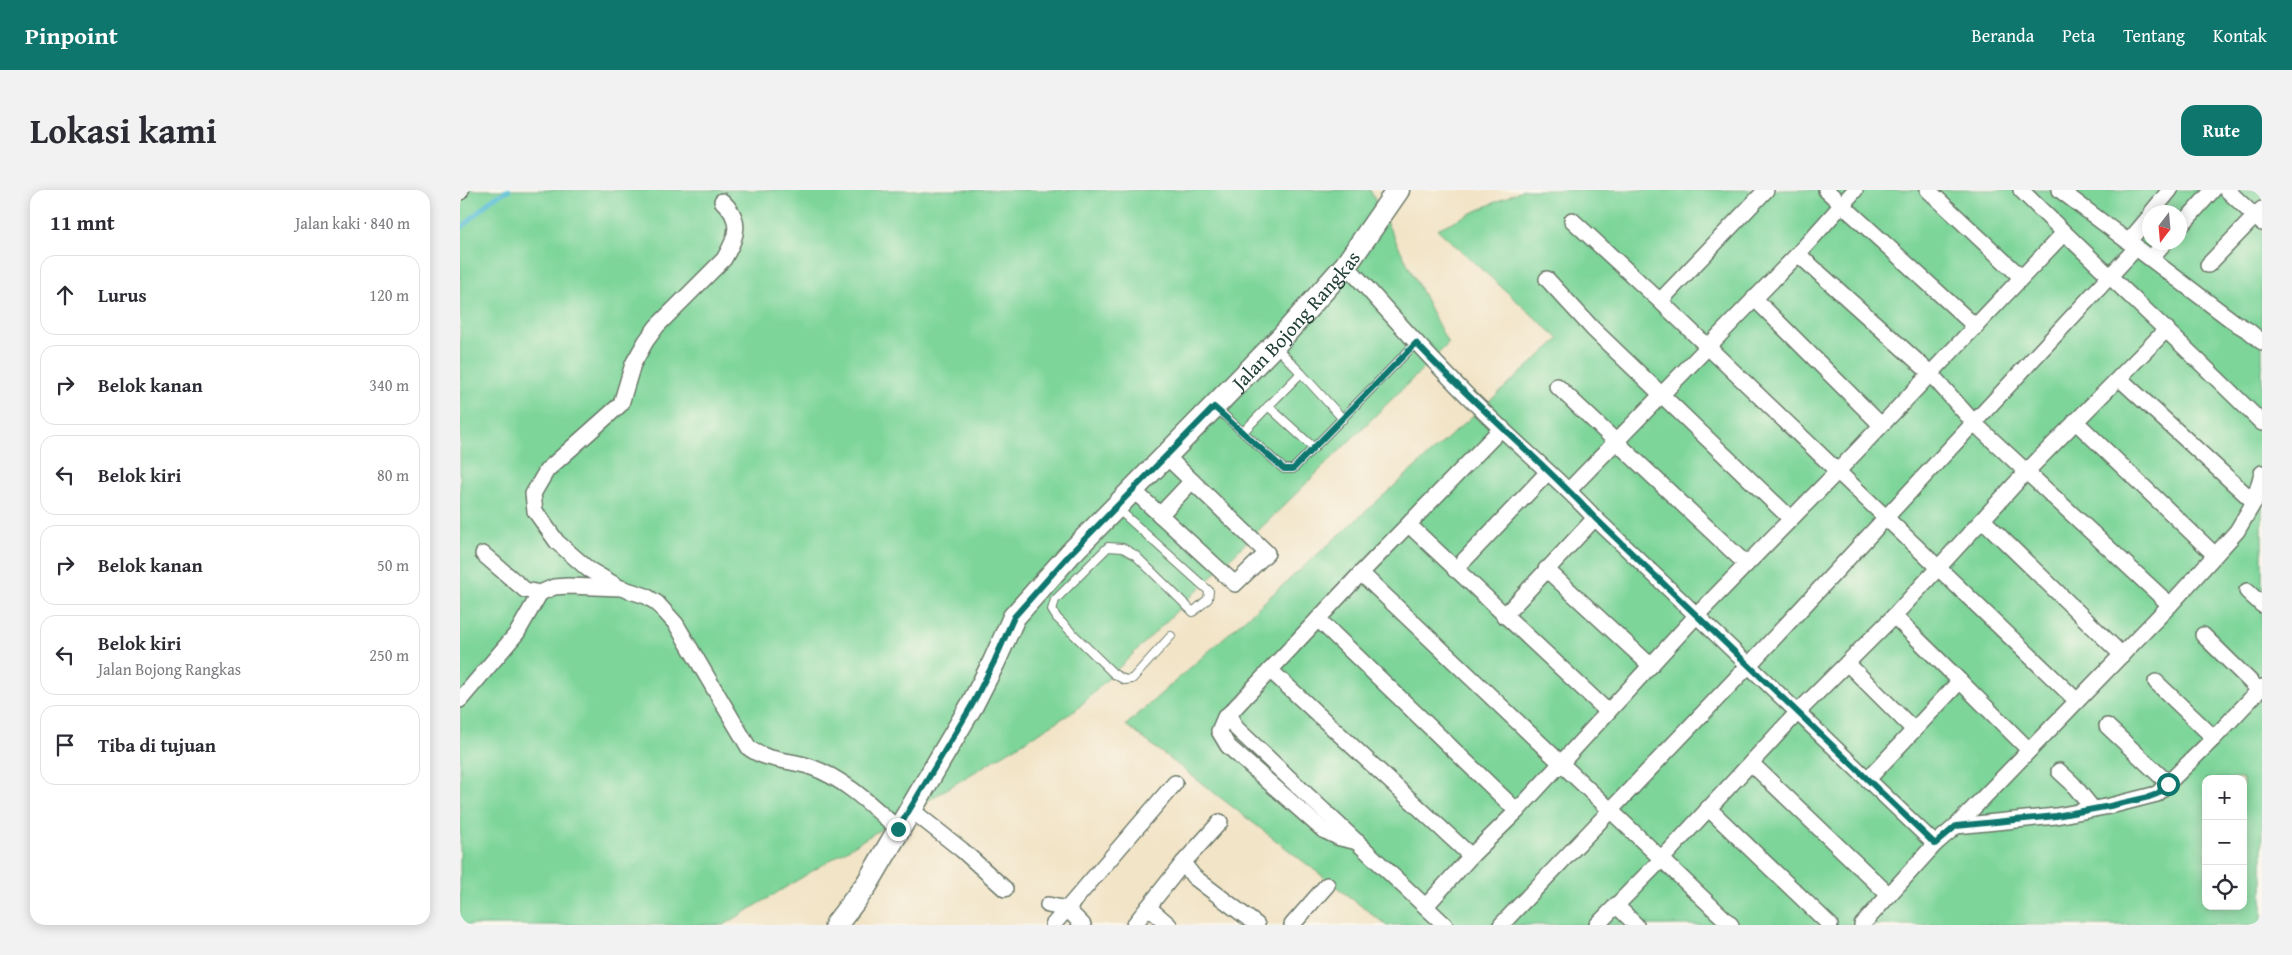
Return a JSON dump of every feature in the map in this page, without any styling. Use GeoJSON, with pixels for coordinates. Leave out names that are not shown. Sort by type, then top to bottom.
{"type":"FeatureCollection","features":[{"type":"Feature","properties":{"kind":"main road","name":"Jalan Bojong Rangkas"},"geometry":{"type":"LineString","coordinates":[[836,925],[867,884],[972,705],[1014,617],[1050,574],[1274,346],[1346,265],[1398,190]]}},
{"type":"Feature","properties":{"kind":"street"},"geometry":{"type":"LineString","coordinates":[[1660,301],[1766,190]]}},
{"type":"Feature","properties":{"kind":"street"},"geometry":{"type":"LineString","coordinates":[[1826,190],[1976,327]]}},
{"type":"Feature","properties":{"kind":"street"},"geometry":{"type":"LineString","coordinates":[[1568,490],[1616,443],[1706,346],[1798,254],[1855,190]]}},
{"type":"Feature","properties":{"kind":"street"},"geometry":{"type":"LineString","coordinates":[[1928,190],[2021,277]]}},
{"type":"Feature","properties":{"kind":"street"},"geometry":{"type":"LineString","coordinates":[[2021,190],[2109,277],[2167,329],[2262,423]]}},
{"type":"Feature","properties":{"kind":"street"},"geometry":{"type":"LineString","coordinates":[[2060,190],[2262,342]]}},
{"type":"Feature","properties":{"kind":"street"},"geometry":{"type":"LineString","coordinates":[[2158,205],[2170,190]]}},
{"type":"Feature","properties":{"kind":"street"},"geometry":{"type":"LineString","coordinates":[[2187,219],[2213,190]]}},
{"type":"Feature","properties":{"kind":"street"},"geometry":{"type":"LineString","coordinates":[[2208,265],[2260,216],[2227,190]]}},
{"type":"Feature","properties":{"kind":"street"},"geometry":{"type":"LineString","coordinates":[[722,201],[735,218],[736,234],[724,259],[657,326],[646,341],[633,364],[621,404],[547,470],[533,494],[535,511],[557,542],[588,569],[621,588],[646,596],[666,612],[676,624],[749,748],[764,756],[795,762],[828,774],[866,800],[898,829]]}},
{"type":"Feature","properties":{"kind":"street"},"geometry":{"type":"LineString","coordinates":[[1572,220],[1660,301],[2076,700]]}},
{"type":"Feature","properties":{"kind":"street"},"geometry":{"type":"LineString","coordinates":[[1501,925],[1612,810],[1975,424],[2109,277],[2142,229]]}},
{"type":"Feature","properties":{"kind":"street"},"geometry":{"type":"LineString","coordinates":[[1426,906],[1471,856],[1518,811],[1561,761],[1697,615],[1837,472],[2064,233]]}},
{"type":"Feature","properties":{"kind":"street"},"geometry":{"type":"LineString","coordinates":[[2151,258],[2158,250]]}},
{"type":"Feature","properties":{"kind":"street"},"geometry":{"type":"LineString","coordinates":[[1798,254],[1930,373],[1975,424],[2170,606]]}},
{"type":"Feature","properties":{"kind":"street"},"geometry":{"type":"LineString","coordinates":[[1346,265],[1416,343],[1481,410],[1568,490],[1935,844]]}},
{"type":"Feature","properties":{"kind":"street"},"geometry":{"type":"LineString","coordinates":[[1547,279],[1592,329],[1790,518]]}},
{"type":"Feature","properties":{"kind":"street"},"geometry":{"type":"LineString","coordinates":[[1754,298],[1881,425]]}},
{"type":"Feature","properties":{"kind":"street"},"geometry":{"type":"LineString","coordinates":[[1597,925],[1661,860],[1796,712],[1894,616],[2027,471],[2167,329]]}},
{"type":"Feature","properties":{"kind":"street"},"geometry":{"type":"LineString","coordinates":[[2119,378],[2254,502]]}},
{"type":"Feature","properties":{"kind":"street"},"geometry":{"type":"LineString","coordinates":[[1557,386],[1746,564]]}},
{"type":"Feature","properties":{"kind":"street"},"geometry":{"type":"LineString","coordinates":[[2075,422],[2215,555]]}},
{"type":"Feature","properties":{"kind":"street"},"geometry":{"type":"LineString","coordinates":[[1445,925],[1236,728],[1232,722],[1231,712],[1361,573],[1502,428]]}},
{"type":"Feature","properties":{"kind":"street"},"geometry":{"type":"LineString","coordinates":[[1132,489],[1235,584],[1267,553],[1165,456]]}},
{"type":"Feature","properties":{"kind":"street"},"geometry":{"type":"LineString","coordinates":[[1455,570],[1548,472]]}},
{"type":"Feature","properties":{"kind":"street"},"geometry":{"type":"LineString","coordinates":[[1862,925],[1935,844],[1956,826],[2076,700],[2170,606],[2238,532],[2254,502],[2262,473]]}},
{"type":"Feature","properties":{"kind":"street"},"geometry":{"type":"LineString","coordinates":[[1160,515],[1192,481]]}},
{"type":"Feature","properties":{"kind":"street"},"geometry":{"type":"LineString","coordinates":[[1504,616],[1595,518]]}},
{"type":"Feature","properties":{"kind":"street"},"geometry":{"type":"LineString","coordinates":[[1983,520],[2122,654]]}},
{"type":"Feature","properties":{"kind":"street"},"geometry":{"type":"LineString","coordinates":[[1409,525],[1607,711]]}},
{"type":"Feature","properties":{"kind":"street"},"geometry":{"type":"LineString","coordinates":[[483,554],[525,590],[540,592],[554,587],[568,586],[621,588]]}},
{"type":"Feature","properties":{"kind":"street"},"geometry":{"type":"LineString","coordinates":[[1546,569],[1651,666]]}},
{"type":"Feature","properties":{"kind":"street"},"geometry":{"type":"LineString","coordinates":[[1361,573],[1561,761],[1661,860],[1732,925]]}},
{"type":"Feature","properties":{"kind":"street"},"geometry":{"type":"LineString","coordinates":[[2247,591],[2262,605]]}},
{"type":"Feature","properties":{"kind":"street"},"geometry":{"type":"LineString","coordinates":[[460,700],[517,633],[540,592]]}},
{"type":"Feature","properties":{"kind":"street"},"geometry":{"type":"LineString","coordinates":[[1894,616],[2029,750]]}},
{"type":"Feature","properties":{"kind":"street"},"geometry":{"type":"LineString","coordinates":[[1318,620],[1518,811]]}},
{"type":"Feature","properties":{"kind":"street"},"geometry":{"type":"LineString","coordinates":[[1956,826],[2056,816],[2157,794],[2260,689],[2203,635]]}},
{"type":"Feature","properties":{"kind":"street"},"geometry":{"type":"LineString","coordinates":[[1847,663],[1914,730]]}},
{"type":"Feature","properties":{"kind":"street"},"geometry":{"type":"LineString","coordinates":[[1270,670],[1471,856]]}},
{"type":"Feature","properties":{"kind":"street"},"geometry":{"type":"LineString","coordinates":[[1868,779],[1960,682]]}},
{"type":"Feature","properties":{"kind":"street"},"geometry":{"type":"LineString","coordinates":[[2156,682],[2214,738]]}},
{"type":"Feature","properties":{"kind":"street"},"geometry":{"type":"LineString","coordinates":[[2107,726],[2168,784]]}},
{"type":"Feature","properties":{"kind":"street"},"geometry":{"type":"LineString","coordinates":[[1751,763],[1889,895]]}},
{"type":"Feature","properties":{"kind":"street"},"geometry":{"type":"LineString","coordinates":[[2059,771],[2072,783],[2093,809]]}},
{"type":"Feature","properties":{"kind":"street"},"geometry":{"type":"LineString","coordinates":[[1053,925],[1175,783]]}},
{"type":"Feature","properties":{"kind":"street"},"geometry":{"type":"LineString","coordinates":[[910,808],[962,850],[1005,889]]}},
{"type":"Feature","properties":{"kind":"street"},"geometry":{"type":"LineString","coordinates":[[1708,808],[1830,925]]}},
{"type":"Feature","properties":{"kind":"street"},"geometry":{"type":"LineString","coordinates":[[1134,925],[1183,863],[1220,822]]}},
{"type":"Feature","properties":{"kind":"street"},"geometry":{"type":"LineString","coordinates":[[1183,863],[1194,877],[1257,925]]}},
{"type":"Feature","properties":{"kind":"street"},"geometry":{"type":"LineString","coordinates":[[1292,925],[1327,886]]}},
{"type":"Feature","properties":{"kind":"street"},"geometry":{"type":"LineString","coordinates":[[1048,905],[1067,909],[1082,925]]}},
{"type":"Feature","properties":{"kind":"street"},"geometry":{"type":"LineString","coordinates":[[1616,905],[1636,925]]}},
{"type":"Feature","properties":{"kind":"street"},"geometry":{"type":"LineString","coordinates":[[1148,908],[1169,925]]}},
{"type":"Feature","properties":{"kind":"lane"},"geometry":{"type":"LineString","coordinates":[[1214,407],[1284,469],[1293,469],[1416,343]]}},
{"type":"Feature","properties":{"kind":"lane"},"geometry":{"type":"LineString","coordinates":[[1274,346],[1343,419]]}},
{"type":"Feature","properties":{"kind":"lane"},"geometry":{"type":"LineString","coordinates":[[1243,432],[1301,373]]}},
{"type":"Feature","properties":{"kind":"lane"},"geometry":{"type":"LineString","coordinates":[[1268,406],[1314,448]]}},
{"type":"Feature","properties":{"kind":"lane"},"geometry":{"type":"LineString","coordinates":[[1116,506],[1209,591],[1208,599],[1193,612],[1135,555],[1123,548],[1108,546],[1055,600],[1052,610],[1057,618],[1114,674],[1125,680],[1132,679],[1171,636]]}},
{"type":"Feature","properties":{"kind":"green space"},"geometry":{"type":"Polygon","coordinates":[[[460,190],[1370,190],[1448,344],[1076,710],[724,925],[460,925],[460,190]]]}},
{"type":"Feature","properties":{"kind":"green space"},"geometry":{"type":"Polygon","coordinates":[[[1522,190],[2262,190],[2262,925],[1386,925],[1126,725],[1559,339],[1437,229],[1522,190]]]}},
{"type":"Feature","properties":{"kind":"waterway"},"geometry":{"type":"LineString","coordinates":[[460,229],[492,199],[509,190]]}},
{"type":"Feature","properties":{"kind":"route"},"geometry":{"type":"LineString","coordinates":[[898,829],[972,705],[1014,617],[1050,574],[1214,407],[1284,469],[1293,469],[1416,343],[1481,410],[1568,490],[1935,844],[1956,826],[2056,816],[2110,806],[2157,794],[2168,784]]}}]}
